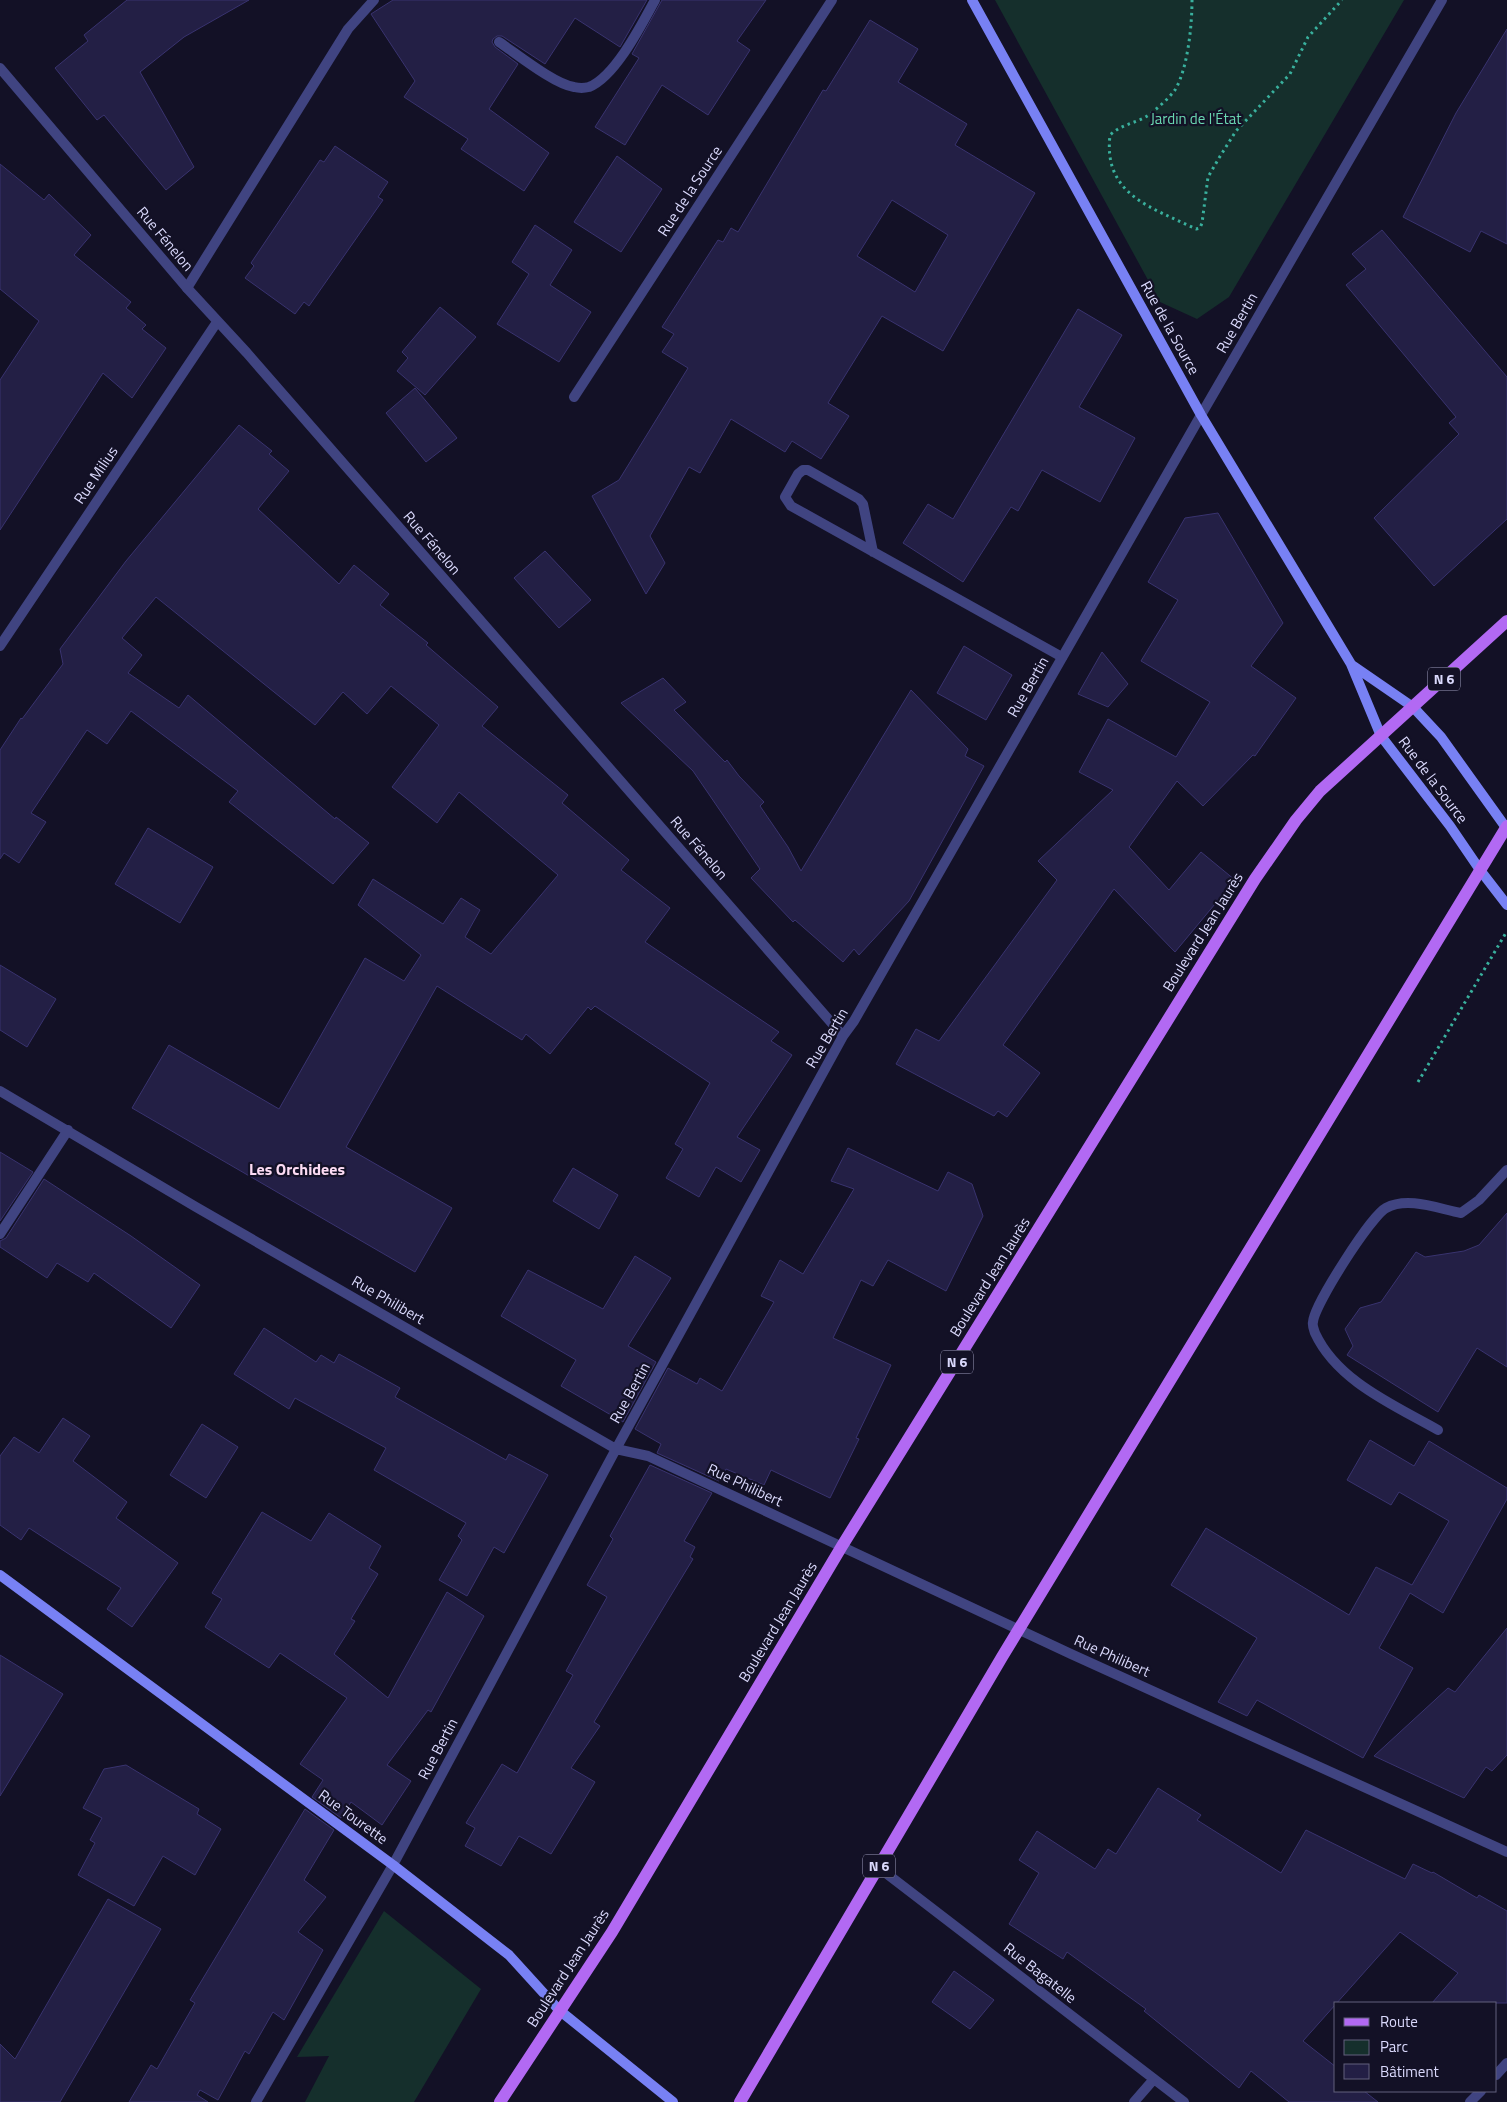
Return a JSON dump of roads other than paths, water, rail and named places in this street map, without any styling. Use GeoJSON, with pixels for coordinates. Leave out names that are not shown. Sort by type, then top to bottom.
{"type":"FeatureCollection","features":[{"type":"Feature","properties":{"kind":"main road","name":"Rue de la Source"},"geometry":{"type":"LineString","coordinates":[[972,0],[1201,415],[1351,664],[1381,736],[1450,826],[1507,905]]}},
{"type":"Feature","properties":{"kind":"main road","name":"Boulevard Jean Jaurès"},"geometry":{"type":"LineString","coordinates":[[500,2102],[612,1932],[842,1546],[1255,879],[1296,820],[1320,791],[1507,621]]}},
{"type":"Feature","properties":{"kind":"main road","name":"Rue de la Source"},"geometry":{"type":"LineString","coordinates":[[1351,664],[1413,707],[1441,738],[1507,827]]}},
{"type":"Feature","properties":{"kind":"main road","name":"N 6"},"geometry":{"type":"LineString","coordinates":[[740,2102],[1019,1630],[1507,827]]}},
{"type":"Feature","properties":{"kind":"main road","name":"Rue Tourette"},"geometry":{"type":"LineString","coordinates":[[0,1575],[393,1865],[509,1955],[560,2010],[673,2102]]}},
{"type":"Feature","properties":{"kind":"street"},"geometry":{"type":"LineString","coordinates":[[187,288],[348,29],[374,0]]}},
{"type":"Feature","properties":{"kind":"street"},"geometry":{"type":"LineString","coordinates":[[499,42],[560,82],[573,87],[587,88],[600,81],[618,60],[655,0]]}},
{"type":"Feature","properties":{"kind":"street","name":"Rue de la Source"},"geometry":{"type":"LineString","coordinates":[[574,398],[832,0]]}},
{"type":"Feature","properties":{"kind":"street","name":"Rue Bertin"},"geometry":{"type":"LineString","coordinates":[[256,2102],[393,1865],[616,1449],[843,1036],[854,1021],[1201,415],[1442,0]]}},
{"type":"Feature","properties":{"kind":"street","name":"Rue Fénelon"},"geometry":{"type":"LineString","coordinates":[[0,68],[187,288],[247,353],[843,1036]]}},
{"type":"Feature","properties":{"kind":"street","name":"Rue Milius"},"geometry":{"type":"LineString","coordinates":[[0,646],[217,322]]}},
{"type":"Feature","properties":{"kind":"street"},"geometry":{"type":"LineString","coordinates":[[873,552],[862,504],[859,499],[808,470],[803,470],[798,474],[785,497],[787,502],[873,552],[1062,657]]}},
{"type":"Feature","properties":{"kind":"street","name":"Rue Philibert"},"geometry":{"type":"LineString","coordinates":[[0,1091],[196,1207],[616,1449],[648,1456],[1019,1630],[1507,1852]]}},
{"type":"Feature","properties":{"kind":"street"},"geometry":{"type":"LineString","coordinates":[[0,1234],[68,1130]]}},
{"type":"Feature","properties":{"kind":"street"},"geometry":{"type":"LineString","coordinates":[[1438,1430],[1386,1400],[1345,1372],[1325,1352],[1314,1331],[1312,1321],[1338,1273],[1372,1220],[1386,1208],[1408,1203],[1461,1213],[1479,1200],[1507,1170]]}},
{"type":"Feature","properties":{"kind":"street","name":"Rue Bagatelle"},"geometry":{"type":"LineString","coordinates":[[878,1867],[1184,2102]]}},
{"type":"Feature","properties":{"kind":"street"},"geometry":{"type":"LineString","coordinates":[[1497,2074],[1507,2063]]}},
{"type":"Feature","properties":{"kind":"street"},"geometry":{"type":"LineString","coordinates":[[1134,2102],[1154,2079]]}},
{"type":"Feature","properties":{"kind":"street"},"geometry":{"type":"LineString","coordinates":[[1470,2102],[1480,2092]]}},
{"type":"Feature","properties":{"kind":"district","name":"Les Orchidees"},"geometry":{"type":"Point","coordinates":[297,1169]}},
{"type":"Feature","properties":{"kind":"park label","name":"Jardin de l'État"},"geometry":{"type":"Point","coordinates":[1196,119]}}]}
